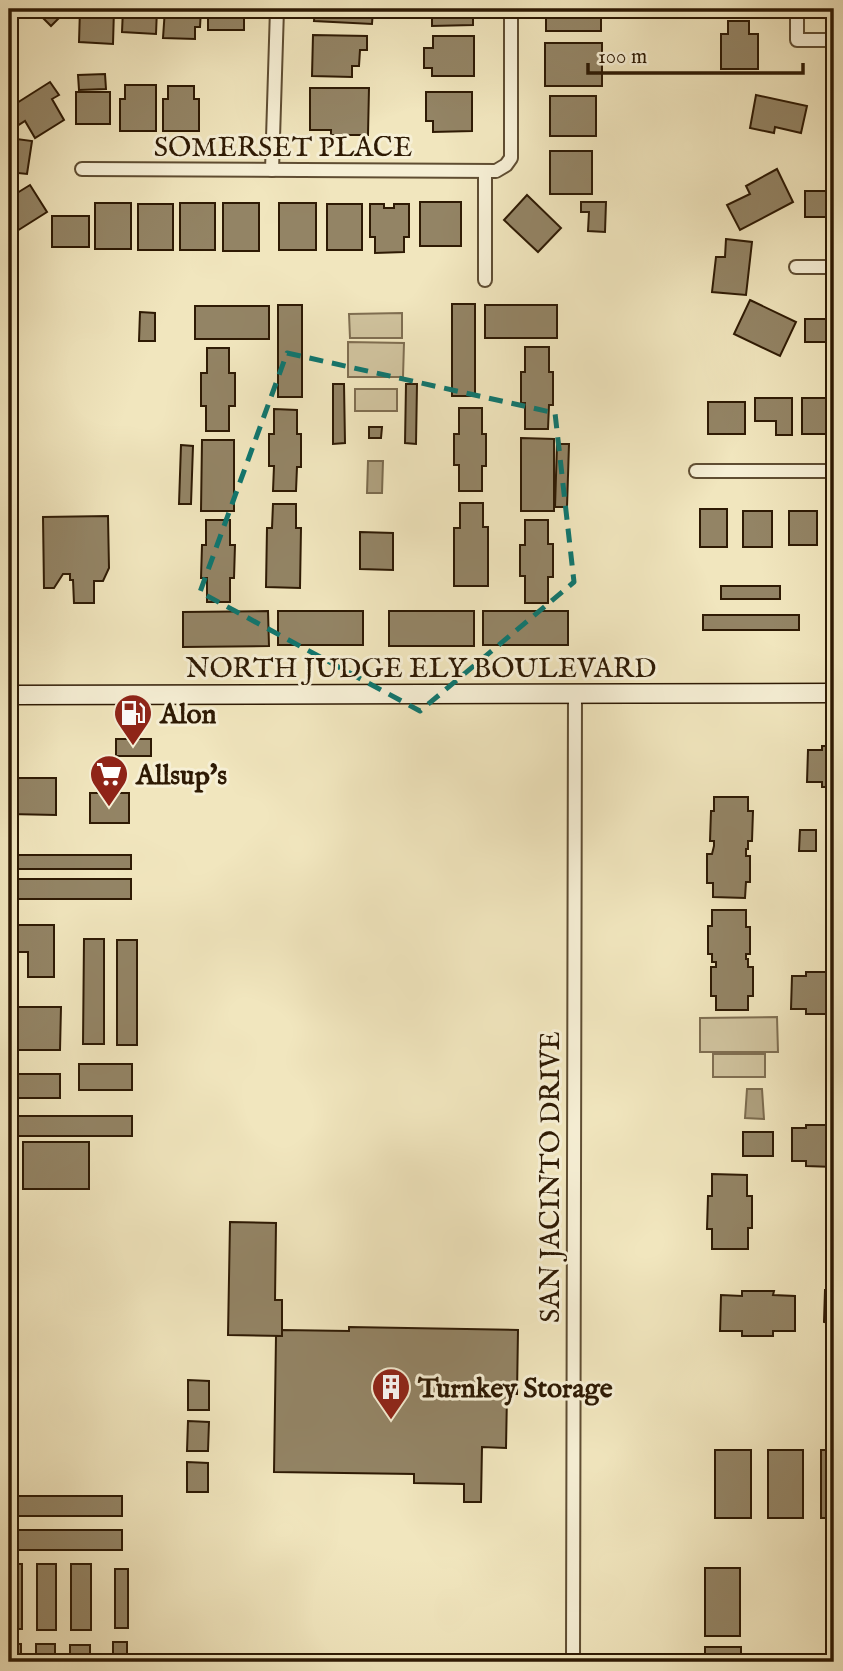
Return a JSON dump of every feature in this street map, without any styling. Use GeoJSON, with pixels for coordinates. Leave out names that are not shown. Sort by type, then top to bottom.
{"type":"FeatureCollection","features":[{"type":"Feature","properties":{"kind":"main road","name":"NORTH JUDGE ELY BOULEVARD"},"geometry":{"type":"LineString","coordinates":[[9,695],[834,693]]}},
{"type":"Feature","properties":{"kind":"street"},"geometry":{"type":"LineString","coordinates":[[272,170],[277,9]]}},
{"type":"Feature","properties":{"kind":"street"},"geometry":{"type":"LineString","coordinates":[[485,280],[485,172],[496,171],[511,158],[511,9]]}},
{"type":"Feature","properties":{"kind":"street"},"geometry":{"type":"LineString","coordinates":[[797,9],[797,40],[834,40]]}},
{"type":"Feature","properties":{"kind":"street","name":"SOMERSET PLACE"},"geometry":{"type":"LineString","coordinates":[[82,169],[485,172]]}},
{"type":"Feature","properties":{"kind":"street"},"geometry":{"type":"LineString","coordinates":[[796,267],[834,267]]}},
{"type":"Feature","properties":{"kind":"street"},"geometry":{"type":"LineString","coordinates":[[695,471],[834,471]]}},
{"type":"Feature","properties":{"kind":"street","name":"SAN JACINTO DRIVE"},"geometry":{"type":"LineString","coordinates":[[573,1662],[575,692]]}},
{"type":"Feature","properties":{"kind":"highlighted area"},"geometry":{"type":"Polygon","coordinates":[[[287,353],[555,413],[574,582],[420,711],[200,592],[287,353]]]}},
{"type":"Feature","properties":{"kind":"shaded area"},"geometry":{"type":"Polygon","coordinates":[[[402,313],[402,338],[350,338],[349,314],[402,313]]]}},
{"type":"Feature","properties":{"kind":"shaded area"},"geometry":{"type":"Polygon","coordinates":[[[348,342],[404,343],[403,377],[348,377],[348,342]]]}},
{"type":"Feature","properties":{"kind":"shaded area"},"geometry":{"type":"Polygon","coordinates":[[[355,389],[397,389],[397,411],[355,411],[355,389]]]}},
{"type":"Feature","properties":{"kind":"shaded area"},"geometry":{"type":"Polygon","coordinates":[[[368,461],[383,461],[382,493],[367,493],[368,461]]]}},
{"type":"Feature","properties":{"kind":"shaded area"},"geometry":{"type":"Polygon","coordinates":[[[777,1017],[778,1052],[700,1052],[700,1018],[777,1017]]]}},
{"type":"Feature","properties":{"kind":"shaded area"},"geometry":{"type":"Polygon","coordinates":[[[713,1054],[765,1054],[765,1077],[713,1077],[713,1054]]]}},
{"type":"Feature","properties":{"kind":"shaded area"},"geometry":{"type":"Polygon","coordinates":[[[747,1089],[762,1089],[764,1119],[745,1118],[747,1089]]]}},
{"type":"Feature","properties":{"kind":"building"},"geometry":{"type":"Polygon","coordinates":[[[34,9],[58,9],[63,14],[51,26],[34,9]]]}},
{"type":"Feature","properties":{"kind":"building"},"geometry":{"type":"Polygon","coordinates":[[[80,9],[114,9],[113,44],[79,42],[80,9]]]}},
{"type":"Feature","properties":{"kind":"building"},"geometry":{"type":"Polygon","coordinates":[[[123,9],[157,9],[156,34],[122,32],[123,9]]]}},
{"type":"Feature","properties":{"kind":"building"},"geometry":{"type":"Polygon","coordinates":[[[165,9],[201,9],[200,27],[195,27],[195,39],[163,38],[165,9]]]}},
{"type":"Feature","properties":{"kind":"building"},"geometry":{"type":"Polygon","coordinates":[[[208,9],[244,9],[244,30],[208,30],[208,9]]]}},
{"type":"Feature","properties":{"kind":"building"},"geometry":{"type":"Polygon","coordinates":[[[315,9],[373,9],[372,24],[314,21],[315,9]]]}},
{"type":"Feature","properties":{"kind":"building"},"geometry":{"type":"Polygon","coordinates":[[[423,9],[473,9],[473,25],[432,26],[432,15],[423,15],[423,9]]]}},
{"type":"Feature","properties":{"kind":"building"},"geometry":{"type":"Polygon","coordinates":[[[546,9],[601,9],[601,31],[546,31],[546,9]]]}},
{"type":"Feature","properties":{"kind":"building"},"geometry":{"type":"Polygon","coordinates":[[[721,9],[752,9],[752,12],[721,12],[721,9]]]}},
{"type":"Feature","properties":{"kind":"building"},"geometry":{"type":"Polygon","coordinates":[[[728,21],[749,21],[749,34],[758,34],[758,69],[721,69],[721,34],[728,34],[728,21]]]}},
{"type":"Feature","properties":{"kind":"building"},"geometry":{"type":"Polygon","coordinates":[[[313,35],[367,36],[367,50],[360,50],[359,66],[352,66],[352,77],[312,76],[313,35]]]}},
{"type":"Feature","properties":{"kind":"building"},"geometry":{"type":"Polygon","coordinates":[[[433,36],[474,36],[474,76],[432,76],[432,68],[424,68],[424,48],[433,48],[433,36]]]}},
{"type":"Feature","properties":{"kind":"building"},"geometry":{"type":"Polygon","coordinates":[[[545,43],[602,43],[602,86],[545,86],[545,43]]]}},
{"type":"Feature","properties":{"kind":"building"},"geometry":{"type":"Polygon","coordinates":[[[105,74],[106,89],[79,90],[78,75],[105,74]]]}},
{"type":"Feature","properties":{"kind":"building"},"geometry":{"type":"Polygon","coordinates":[[[50,82],[59,95],[52,99],[64,120],[35,138],[25,121],[17,126],[9,108],[50,82]]]}},
{"type":"Feature","properties":{"kind":"building"},"geometry":{"type":"Polygon","coordinates":[[[125,85],[156,85],[156,131],[120,131],[120,99],[125,99],[125,85]]]}},
{"type":"Feature","properties":{"kind":"building"},"geometry":{"type":"Polygon","coordinates":[[[168,86],[194,86],[194,99],[199,99],[199,131],[163,131],[163,99],[168,99],[168,86]]]}},
{"type":"Feature","properties":{"kind":"building"},"geometry":{"type":"Polygon","coordinates":[[[310,88],[369,88],[368,135],[331,135],[331,130],[310,130],[310,88]]]}},
{"type":"Feature","properties":{"kind":"building"},"geometry":{"type":"Polygon","coordinates":[[[76,92],[110,92],[110,124],[76,124],[76,92]]]}},
{"type":"Feature","properties":{"kind":"building"},"geometry":{"type":"Polygon","coordinates":[[[426,92],[472,92],[472,131],[433,132],[433,121],[426,121],[426,92]]]}},
{"type":"Feature","properties":{"kind":"building"},"geometry":{"type":"Polygon","coordinates":[[[756,95],[807,106],[801,133],[775,127],[774,133],[750,128],[756,95]]]}},
{"type":"Feature","properties":{"kind":"building"},"geometry":{"type":"Polygon","coordinates":[[[550,96],[596,96],[596,136],[550,136],[550,96]]]}},
{"type":"Feature","properties":{"kind":"building"},"geometry":{"type":"Polygon","coordinates":[[[9,138],[32,141],[27,174],[9,172],[9,138]]]}},
{"type":"Feature","properties":{"kind":"building"},"geometry":{"type":"Polygon","coordinates":[[[550,151],[592,151],[592,194],[550,194],[550,151]]]}},
{"type":"Feature","properties":{"kind":"building"},"geometry":{"type":"Polygon","coordinates":[[[777,169],[793,202],[740,230],[727,205],[750,194],[746,186],[777,169]]]}},
{"type":"Feature","properties":{"kind":"building"},"geometry":{"type":"Polygon","coordinates":[[[30,185],[47,212],[9,236],[9,198],[30,185]]]}},
{"type":"Feature","properties":{"kind":"building"},"geometry":{"type":"Polygon","coordinates":[[[805,191],[834,191],[834,226],[828,226],[828,217],[805,217],[805,191]]]}},
{"type":"Feature","properties":{"kind":"building"},"geometry":{"type":"Polygon","coordinates":[[[527,195],[561,228],[538,252],[504,220],[527,195]]]}},
{"type":"Feature","properties":{"kind":"building"},"geometry":{"type":"Polygon","coordinates":[[[420,202],[461,202],[461,246],[420,246],[420,202]]]}},
{"type":"Feature","properties":{"kind":"building"},"geometry":{"type":"Polygon","coordinates":[[[581,202],[606,202],[605,232],[588,231],[589,212],[581,212],[581,202]]]}},
{"type":"Feature","properties":{"kind":"building"},"geometry":{"type":"Polygon","coordinates":[[[95,203],[131,203],[131,249],[95,249],[95,203]]]}},
{"type":"Feature","properties":{"kind":"building"},"geometry":{"type":"Polygon","coordinates":[[[180,203],[215,203],[215,250],[180,250],[180,203]]]}},
{"type":"Feature","properties":{"kind":"building"},"geometry":{"type":"Polygon","coordinates":[[[223,203],[259,203],[259,251],[223,251],[223,203]]]}},
{"type":"Feature","properties":{"kind":"building"},"geometry":{"type":"Polygon","coordinates":[[[279,203],[316,203],[316,250],[279,250],[279,203]]]}},
{"type":"Feature","properties":{"kind":"building"},"geometry":{"type":"Polygon","coordinates":[[[138,204],[173,204],[173,250],[138,250],[138,204]]]}},
{"type":"Feature","properties":{"kind":"building"},"geometry":{"type":"Polygon","coordinates":[[[327,204],[362,204],[362,250],[327,250],[327,204]]]}},
{"type":"Feature","properties":{"kind":"building"},"geometry":{"type":"Polygon","coordinates":[[[370,204],[384,204],[384,208],[394,208],[394,204],[409,204],[409,237],[404,237],[404,252],[375,253],[375,237],[370,237],[370,204]]]}},
{"type":"Feature","properties":{"kind":"building"},"geometry":{"type":"Polygon","coordinates":[[[52,216],[89,216],[89,247],[52,247],[52,216]]]}},
{"type":"Feature","properties":{"kind":"building"},"geometry":{"type":"Polygon","coordinates":[[[726,239],[752,242],[746,295],[712,292],[716,257],[725,257],[726,239]]]}},
{"type":"Feature","properties":{"kind":"building"},"geometry":{"type":"Polygon","coordinates":[[[750,300],[796,322],[780,356],[734,334],[750,300]]]}},
{"type":"Feature","properties":{"kind":"building"},"geometry":{"type":"Polygon","coordinates":[[[831,301],[834,301],[834,342],[805,342],[805,319],[831,319],[831,301]]]}},
{"type":"Feature","properties":{"kind":"building"},"geometry":{"type":"Polygon","coordinates":[[[452,304],[475,304],[475,396],[452,396],[452,304]]]}},
{"type":"Feature","properties":{"kind":"building"},"geometry":{"type":"Polygon","coordinates":[[[278,305],[302,305],[302,397],[278,397],[278,305]]]}},
{"type":"Feature","properties":{"kind":"building"},"geometry":{"type":"Polygon","coordinates":[[[485,305],[557,305],[557,338],[485,338],[485,305]]]}},
{"type":"Feature","properties":{"kind":"building"},"geometry":{"type":"Polygon","coordinates":[[[195,306],[269,306],[269,339],[195,339],[195,306]]]}},
{"type":"Feature","properties":{"kind":"building"},"geometry":{"type":"Polygon","coordinates":[[[140,312],[155,313],[155,341],[139,341],[140,312]]]}},
{"type":"Feature","properties":{"kind":"building"},"geometry":{"type":"Polygon","coordinates":[[[525,347],[549,347],[549,372],[553,372],[553,405],[549,405],[548,429],[525,429],[525,403],[521,403],[521,372],[525,372],[525,347]]]}},
{"type":"Feature","properties":{"kind":"building"},"geometry":{"type":"Polygon","coordinates":[[[207,348],[229,348],[229,373],[235,373],[235,406],[229,406],[229,431],[206,431],[206,406],[201,406],[201,373],[207,373],[207,348]]]}},
{"type":"Feature","properties":{"kind":"building"},"geometry":{"type":"Polygon","coordinates":[[[333,384],[344,384],[345,443],[333,444],[333,384]]]}},
{"type":"Feature","properties":{"kind":"building"},"geometry":{"type":"Polygon","coordinates":[[[406,384],[417,384],[416,444],[405,443],[406,384]]]}},
{"type":"Feature","properties":{"kind":"building"},"geometry":{"type":"Polygon","coordinates":[[[755,398],[792,398],[792,435],[776,435],[776,421],[755,421],[755,398]]]}},
{"type":"Feature","properties":{"kind":"building"},"geometry":{"type":"Polygon","coordinates":[[[802,398],[834,398],[834,434],[802,434],[802,398]]]}},
{"type":"Feature","properties":{"kind":"building"},"geometry":{"type":"Polygon","coordinates":[[[708,402],[745,402],[745,434],[708,434],[708,402]]]}},
{"type":"Feature","properties":{"kind":"building"},"geometry":{"type":"Polygon","coordinates":[[[459,408],[482,408],[482,434],[486,434],[486,466],[482,466],[482,491],[459,491],[459,465],[454,465],[454,434],[459,434],[459,408]]]}},
{"type":"Feature","properties":{"kind":"building"},"geometry":{"type":"Polygon","coordinates":[[[274,409],[297,410],[297,434],[301,434],[301,467],[297,467],[296,491],[273,491],[274,466],[269,466],[269,434],[274,434],[274,409]]]}},
{"type":"Feature","properties":{"kind":"building"},"geometry":{"type":"Polygon","coordinates":[[[369,427],[382,427],[381,438],[369,438],[369,427]]]}},
{"type":"Feature","properties":{"kind":"building"},"geometry":{"type":"Polygon","coordinates":[[[521,438],[554,439],[554,511],[521,511],[521,438]]]}},
{"type":"Feature","properties":{"kind":"building"},"geometry":{"type":"Polygon","coordinates":[[[202,440],[234,440],[234,511],[201,511],[202,440]]]}},
{"type":"Feature","properties":{"kind":"building"},"geometry":{"type":"Polygon","coordinates":[[[557,444],[569,444],[567,507],[555,507],[557,444]]]}},
{"type":"Feature","properties":{"kind":"building"},"geometry":{"type":"Polygon","coordinates":[[[181,445],[193,446],[191,504],[179,504],[181,445]]]}},
{"type":"Feature","properties":{"kind":"building"},"geometry":{"type":"Polygon","coordinates":[[[460,503],[483,503],[483,527],[488,527],[488,586],[454,586],[454,528],[460,528],[460,503]]]}},
{"type":"Feature","properties":{"kind":"building"},"geometry":{"type":"Polygon","coordinates":[[[273,504],[296,504],[296,528],[301,528],[300,588],[266,587],[267,528],[272,528],[273,504]]]}},
{"type":"Feature","properties":{"kind":"building"},"geometry":{"type":"Polygon","coordinates":[[[700,509],[727,509],[727,547],[700,547],[700,509]]]}},
{"type":"Feature","properties":{"kind":"building"},"geometry":{"type":"Polygon","coordinates":[[[743,511],[772,511],[772,547],[743,547],[743,511]]]}},
{"type":"Feature","properties":{"kind":"building"},"geometry":{"type":"Polygon","coordinates":[[[789,511],[817,511],[817,545],[789,545],[789,511]]]}},
{"type":"Feature","properties":{"kind":"building"},"geometry":{"type":"Polygon","coordinates":[[[108,516],[109,568],[103,581],[94,581],[94,603],[74,603],[73,580],[70,580],[70,574],[63,574],[54,588],[44,588],[43,517],[108,516]]]}},
{"type":"Feature","properties":{"kind":"building"},"geometry":{"type":"Polygon","coordinates":[[[206,520],[230,520],[230,545],[235,545],[230,602],[207,602],[207,578],[201,578],[202,545],[206,545],[206,520]]]}},
{"type":"Feature","properties":{"kind":"building"},"geometry":{"type":"Polygon","coordinates":[[[525,520],[548,520],[548,544],[553,544],[553,577],[548,577],[548,603],[525,603],[525,576],[520,576],[520,545],[525,545],[525,520]]]}},
{"type":"Feature","properties":{"kind":"building"},"geometry":{"type":"Polygon","coordinates":[[[360,532],[393,533],[393,570],[360,569],[360,532]]]}},
{"type":"Feature","properties":{"kind":"building"},"geometry":{"type":"Polygon","coordinates":[[[721,586],[780,586],[780,599],[721,599],[721,586]]]}},
{"type":"Feature","properties":{"kind":"building"},"geometry":{"type":"Polygon","coordinates":[[[268,611],[269,646],[183,647],[183,612],[268,611]]]}},
{"type":"Feature","properties":{"kind":"building"},"geometry":{"type":"Polygon","coordinates":[[[278,611],[363,611],[363,645],[278,645],[278,611]]]}},
{"type":"Feature","properties":{"kind":"building"},"geometry":{"type":"Polygon","coordinates":[[[389,611],[474,611],[474,646],[389,646],[389,611]]]}},
{"type":"Feature","properties":{"kind":"building"},"geometry":{"type":"Polygon","coordinates":[[[483,611],[568,611],[568,645],[483,645],[483,611]]]}},
{"type":"Feature","properties":{"kind":"building"},"geometry":{"type":"Polygon","coordinates":[[[703,615],[799,615],[799,630],[703,630],[703,615]]]}},
{"type":"Feature","properties":{"kind":"building","name":"Alon"},"geometry":{"type":"Polygon","coordinates":[[[116,739],[151,739],[151,756],[116,756],[116,739]]]}},
{"type":"Feature","properties":{"kind":"building"},"geometry":{"type":"Polygon","coordinates":[[[822,746],[834,746],[834,787],[822,787],[822,782],[807,782],[808,750],[822,750],[822,746]]]}},
{"type":"Feature","properties":{"kind":"building"},"geometry":{"type":"Polygon","coordinates":[[[9,778],[56,778],[56,815],[9,814],[9,778]]]}},
{"type":"Feature","properties":{"kind":"building","name":"Allsup's"},"geometry":{"type":"Polygon","coordinates":[[[90,793],[129,793],[129,823],[90,823],[90,793]]]}},
{"type":"Feature","properties":{"kind":"building"},"geometry":{"type":"Polygon","coordinates":[[[714,797],[748,797],[748,811],[753,811],[752,841],[748,841],[746,849],[746,856],[750,856],[750,882],[746,882],[745,898],[713,897],[713,883],[707,883],[707,854],[712,854],[714,846],[714,841],[710,841],[714,797]]]}},
{"type":"Feature","properties":{"kind":"building"},"geometry":{"type":"Polygon","coordinates":[[[800,830],[816,830],[816,851],[799,851],[800,830]]]}},
{"type":"Feature","properties":{"kind":"building"},"geometry":{"type":"Polygon","coordinates":[[[832,850],[834,950],[831,950],[831,935],[827,935],[827,906],[832,906],[832,894],[827,894],[827,864],[832,864],[832,850]]]}},
{"type":"Feature","properties":{"kind":"building"},"geometry":{"type":"Polygon","coordinates":[[[9,855],[131,855],[131,869],[9,869],[9,855]]]}},
{"type":"Feature","properties":{"kind":"building"},"geometry":{"type":"Polygon","coordinates":[[[9,879],[131,879],[131,899],[9,899],[9,879]]]}},
{"type":"Feature","properties":{"kind":"building"},"geometry":{"type":"Polygon","coordinates":[[[712,910],[746,910],[746,927],[750,927],[750,954],[746,954],[746,959],[748,967],[753,967],[753,996],[748,996],[748,1010],[716,1010],[716,996],[711,996],[711,967],[716,967],[716,962],[712,962],[712,954],[708,954],[708,926],[712,926],[712,910]]]}},
{"type":"Feature","properties":{"kind":"building"},"geometry":{"type":"Polygon","coordinates":[[[9,925],[54,925],[54,977],[28,977],[28,952],[9,952],[9,925]]]}},
{"type":"Feature","properties":{"kind":"building"},"geometry":{"type":"Polygon","coordinates":[[[84,939],[104,939],[104,1044],[83,1044],[84,939]]]}},
{"type":"Feature","properties":{"kind":"building"},"geometry":{"type":"Polygon","coordinates":[[[117,940],[137,940],[137,1045],[117,1045],[117,940]]]}},
{"type":"Feature","properties":{"kind":"building"},"geometry":{"type":"Polygon","coordinates":[[[806,972],[834,972],[834,1014],[806,1014],[806,1009],[791,1009],[792,976],[806,976],[806,972]]]}},
{"type":"Feature","properties":{"kind":"building"},"geometry":{"type":"Polygon","coordinates":[[[9,1007],[61,1007],[60,1050],[9,1050],[9,1007]]]}},
{"type":"Feature","properties":{"kind":"building"},"geometry":{"type":"Polygon","coordinates":[[[79,1064],[132,1064],[132,1090],[79,1090],[79,1064]]]}},
{"type":"Feature","properties":{"kind":"building"},"geometry":{"type":"Polygon","coordinates":[[[9,1074],[60,1074],[60,1098],[9,1098],[9,1074]]]}},
{"type":"Feature","properties":{"kind":"building"},"geometry":{"type":"Polygon","coordinates":[[[9,1116],[132,1116],[132,1136],[9,1136],[9,1116]]]}},
{"type":"Feature","properties":{"kind":"building"},"geometry":{"type":"Polygon","coordinates":[[[806,1125],[834,1125],[834,1167],[806,1166],[806,1161],[792,1161],[792,1128],[806,1128],[806,1125]]]}},
{"type":"Feature","properties":{"kind":"building"},"geometry":{"type":"Polygon","coordinates":[[[743,1132],[773,1132],[773,1156],[743,1156],[743,1132]]]}},
{"type":"Feature","properties":{"kind":"building"},"geometry":{"type":"Polygon","coordinates":[[[23,1142],[89,1142],[89,1189],[23,1189],[23,1142]]]}},
{"type":"Feature","properties":{"kind":"building"},"geometry":{"type":"Polygon","coordinates":[[[712,1174],[747,1175],[747,1196],[752,1196],[752,1228],[748,1228],[748,1249],[712,1249],[712,1229],[707,1229],[712,1174]]]}},
{"type":"Feature","properties":{"kind":"building"},"geometry":{"type":"Polygon","coordinates":[[[833,1192],[834,1254],[832,1254],[832,1239],[828,1239],[828,1206],[833,1206],[833,1192]]]}},
{"type":"Feature","properties":{"kind":"building"},"geometry":{"type":"Polygon","coordinates":[[[230,1222],[276,1223],[275,1300],[282,1300],[282,1336],[228,1335],[230,1222]]]}},
{"type":"Feature","properties":{"kind":"building"},"geometry":{"type":"Polygon","coordinates":[[[830,1270],[834,1270],[834,1345],[829,1345],[829,1323],[824,1322],[825,1290],[830,1290],[830,1270]]]}},
{"type":"Feature","properties":{"kind":"building"},"geometry":{"type":"Polygon","coordinates":[[[742,1291],[774,1291],[773,1295],[795,1296],[795,1331],[773,1331],[773,1336],[742,1336],[742,1331],[720,1331],[721,1295],[742,1296],[742,1291]]]}},
{"type":"Feature","properties":{"kind":"building","name":"Turnkey Storage"},"geometry":{"type":"Polygon","coordinates":[[[349,1327],[518,1330],[517,1394],[507,1394],[506,1448],[482,1447],[481,1502],[464,1502],[464,1484],[414,1483],[414,1474],[274,1472],[276,1336],[282,1336],[282,1330],[349,1331],[349,1327]]]}},
{"type":"Feature","properties":{"kind":"building"},"geometry":{"type":"Polygon","coordinates":[[[188,1380],[209,1381],[209,1410],[188,1410],[188,1380]]]}},
{"type":"Feature","properties":{"kind":"building"},"geometry":{"type":"Polygon","coordinates":[[[188,1421],[209,1422],[208,1451],[187,1451],[188,1421]]]}},
{"type":"Feature","properties":{"kind":"building"},"geometry":{"type":"Polygon","coordinates":[[[715,1450],[751,1450],[751,1518],[715,1518],[715,1450]]]}},
{"type":"Feature","properties":{"kind":"building"},"geometry":{"type":"Polygon","coordinates":[[[768,1450],[803,1450],[803,1518],[768,1518],[768,1450]]]}},
{"type":"Feature","properties":{"kind":"building"},"geometry":{"type":"Polygon","coordinates":[[[821,1450],[834,1450],[834,1518],[821,1518],[821,1450]]]}},
{"type":"Feature","properties":{"kind":"building"},"geometry":{"type":"Polygon","coordinates":[[[187,1462],[208,1463],[208,1492],[187,1492],[187,1462]]]}},
{"type":"Feature","properties":{"kind":"building"},"geometry":{"type":"Polygon","coordinates":[[[9,1496],[122,1496],[122,1516],[9,1516],[9,1496]]]}},
{"type":"Feature","properties":{"kind":"building"},"geometry":{"type":"Polygon","coordinates":[[[9,1530],[122,1530],[122,1550],[9,1550],[9,1530]]]}},
{"type":"Feature","properties":{"kind":"building"},"geometry":{"type":"Polygon","coordinates":[[[9,1564],[22,1564],[22,1629],[9,1629],[9,1564]]]}},
{"type":"Feature","properties":{"kind":"building"},"geometry":{"type":"Polygon","coordinates":[[[37,1564],[56,1564],[56,1630],[37,1630],[37,1564]]]}},
{"type":"Feature","properties":{"kind":"building"},"geometry":{"type":"Polygon","coordinates":[[[71,1564],[91,1564],[91,1630],[71,1630],[71,1564]]]}},
{"type":"Feature","properties":{"kind":"building"},"geometry":{"type":"Polygon","coordinates":[[[705,1568],[740,1568],[740,1636],[705,1636],[705,1568]]]}},
{"type":"Feature","properties":{"kind":"building"},"geometry":{"type":"Polygon","coordinates":[[[115,1569],[128,1569],[128,1628],[115,1628],[115,1569]]]}},
{"type":"Feature","properties":{"kind":"building"},"geometry":{"type":"Polygon","coordinates":[[[113,1642],[127,1642],[127,1662],[113,1662],[113,1642]]]}},
{"type":"Feature","properties":{"kind":"building"},"geometry":{"type":"Polygon","coordinates":[[[9,1644],[21,1644],[21,1662],[9,1662],[9,1644]]]}},
{"type":"Feature","properties":{"kind":"building"},"geometry":{"type":"Polygon","coordinates":[[[36,1644],[55,1644],[55,1662],[36,1662],[36,1644]]]}},
{"type":"Feature","properties":{"kind":"building"},"geometry":{"type":"Polygon","coordinates":[[[70,1645],[90,1645],[90,1662],[70,1662],[70,1645]]]}},
{"type":"Feature","properties":{"kind":"building"},"geometry":{"type":"Polygon","coordinates":[[[705,1647],[741,1647],[741,1662],[705,1662],[705,1647]]]}},
{"type":"Feature","properties":{"kind":"place","name":"Alon"},"geometry":{"type":"Point","coordinates":[133,747]}},
{"type":"Feature","properties":{"kind":"place","name":"Allsup's"},"geometry":{"type":"Point","coordinates":[109,808]}},
{"type":"Feature","properties":{"kind":"place","name":"Turnkey Storage"},"geometry":{"type":"Point","coordinates":[391,1421]}}]}
